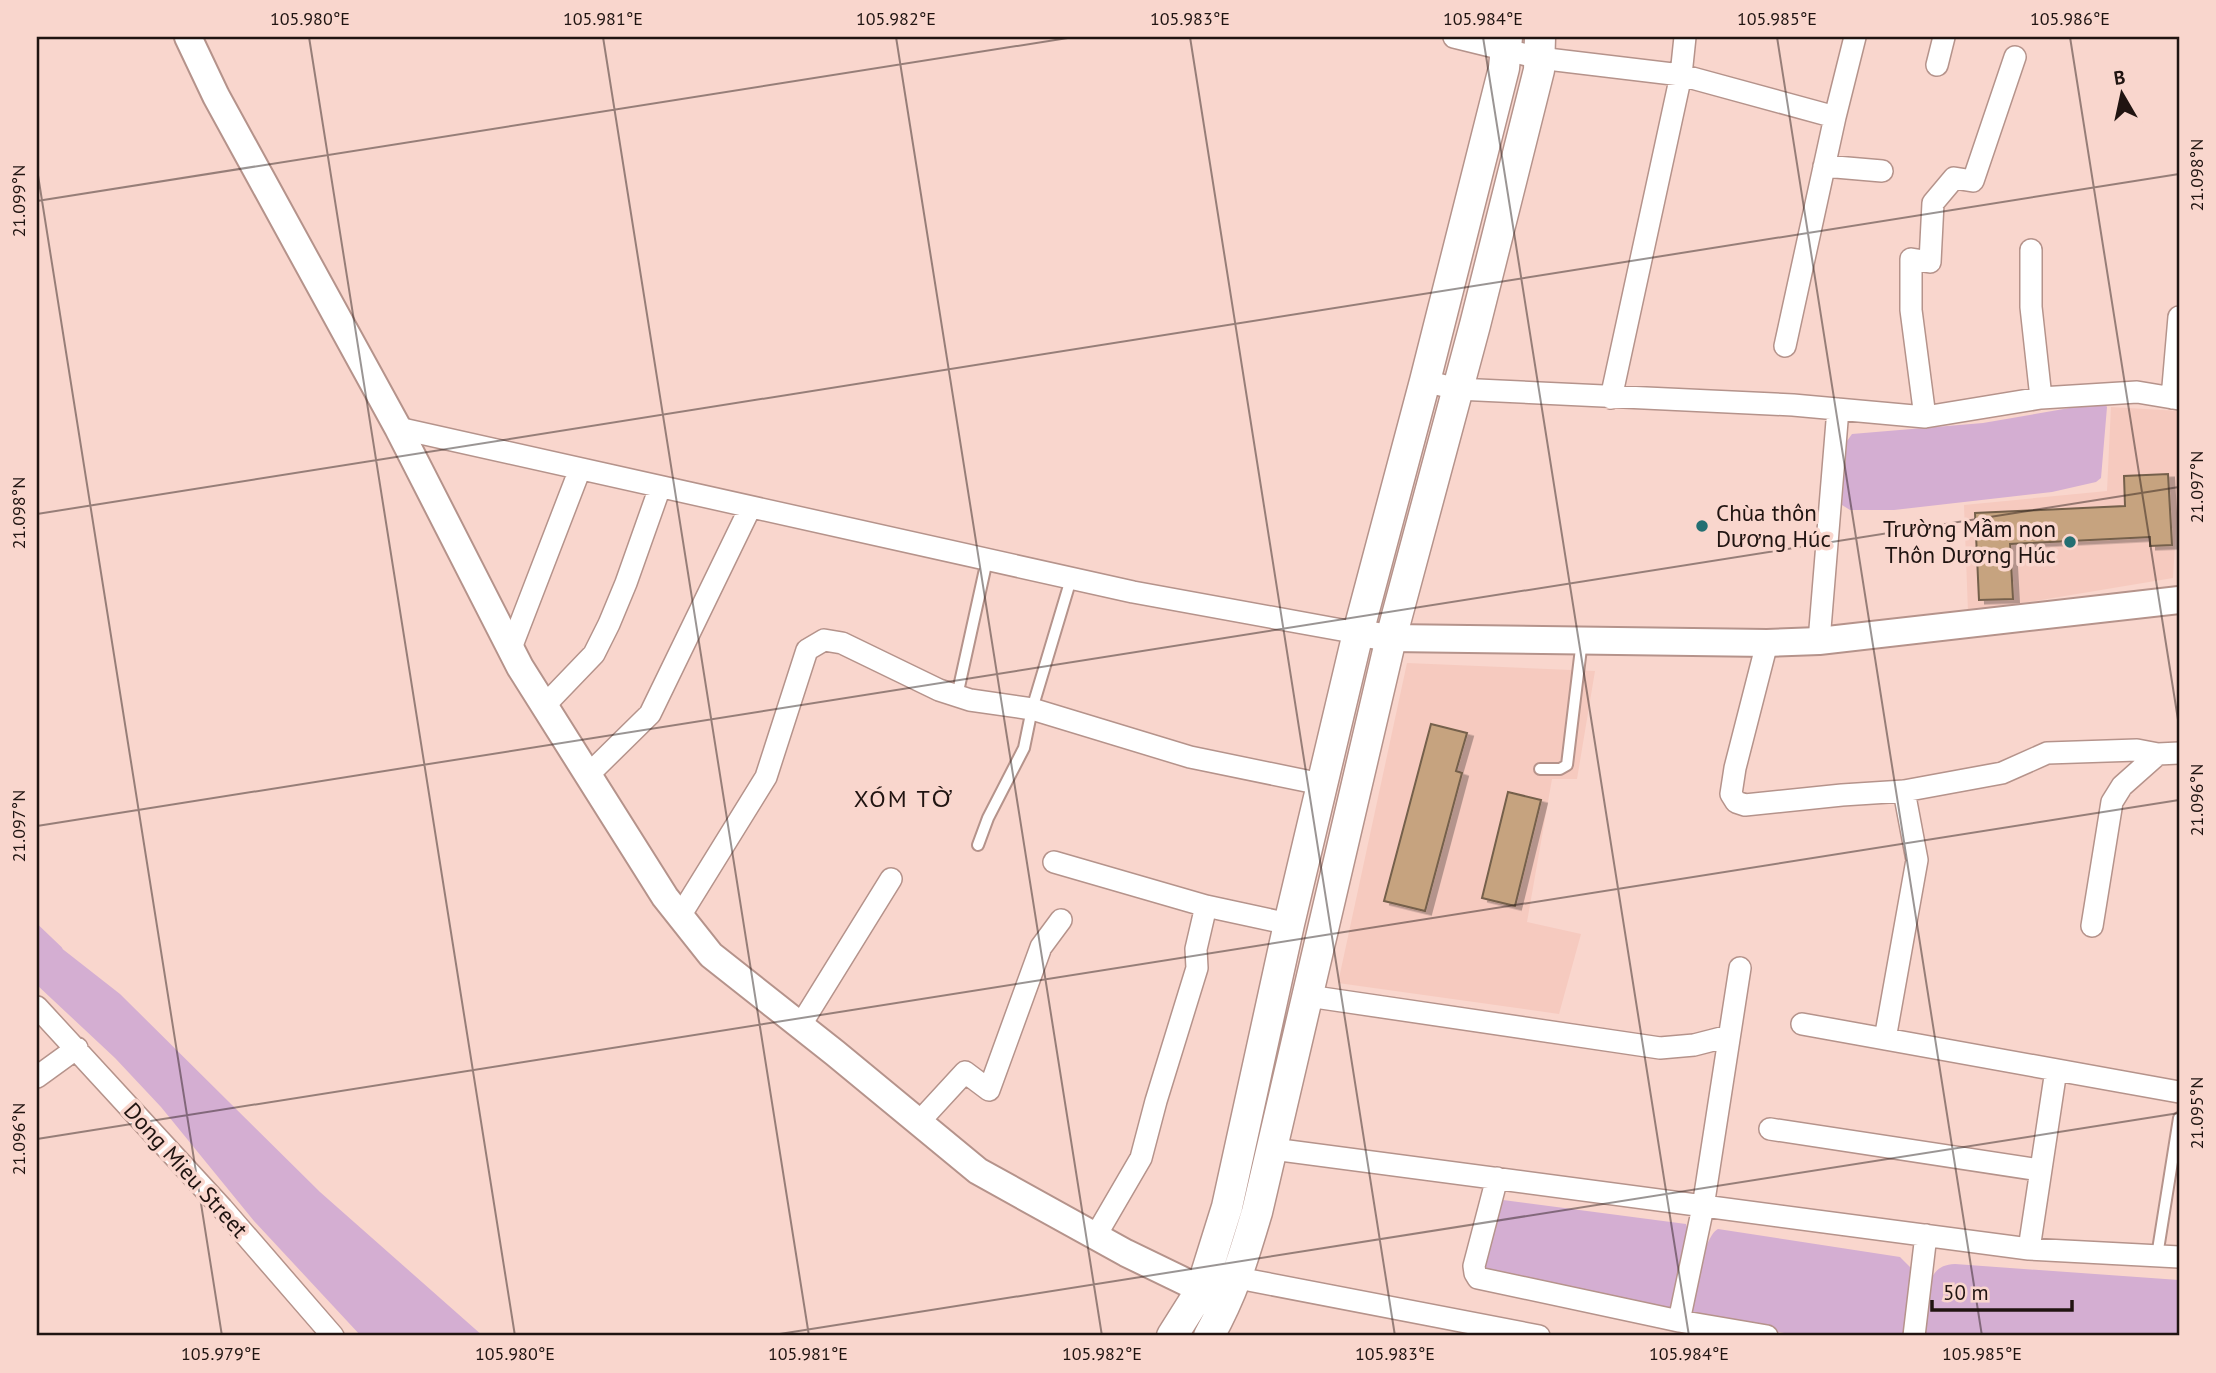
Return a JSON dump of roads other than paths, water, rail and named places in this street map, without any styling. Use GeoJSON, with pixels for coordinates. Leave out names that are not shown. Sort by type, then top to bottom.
{"type":"FeatureCollection","features":[{"type":"Feature","properties":{"kind":"main road"},"geometry":{"type":"LineString","coordinates":[[1172,1336],[1222,1290],[1227,1207],[1321,784],[1504,68],[1507,44]]}},
{"type":"Feature","properties":{"kind":"main road"},"geometry":{"type":"LineString","coordinates":[[1209,1336],[1222,1290],[1273,1149],[1391,638],[1532,97],[1540,47]]}},
{"type":"Feature","properties":{"kind":"street"},"geometry":{"type":"LineString","coordinates":[[188,37],[216,96],[398,428],[510,648],[665,897],[711,955],[978,1171],[1095,1237],[1222,1290],[1539,1336]]}},
{"type":"Feature","properties":{"kind":"street"},"geometry":{"type":"LineString","coordinates":[[1454,37],[1540,47],[1681,75],[1835,117]]}},
{"type":"Feature","properties":{"kind":"street"},"geometry":{"type":"LineString","coordinates":[[1611,398],[1681,75],[1685,37]]}},
{"type":"Feature","properties":{"kind":"street"},"geometry":{"type":"LineString","coordinates":[[1785,346],[1855,37]]}},
{"type":"Feature","properties":{"kind":"street"},"geometry":{"type":"LineString","coordinates":[[1937,65],[1944,37]]}},
{"type":"Feature","properties":{"kind":"street"},"geometry":{"type":"LineString","coordinates":[[1925,417],[1911,310],[1911,259],[1930,262],[1933,203],[1954,178],[1973,181],[2015,57]]}},
{"type":"Feature","properties":{"kind":"street"},"geometry":{"type":"LineString","coordinates":[[1824,166],[1882,171]]}},
{"type":"Feature","properties":{"kind":"street"},"geometry":{"type":"LineString","coordinates":[[2031,250],[2031,307],[2042,398]]}},
{"type":"Feature","properties":{"kind":"street"},"geometry":{"type":"LineString","coordinates":[[1425,381],[1457,388],[1611,398],[1793,405],[1925,417],[2042,398],[2137,392],[2175,398],[2179,317]]}},
{"type":"Feature","properties":{"kind":"street"},"geometry":{"type":"LineString","coordinates":[[1819,641],[1839,409]]}},
{"type":"Feature","properties":{"kind":"street"},"geometry":{"type":"LineString","coordinates":[[398,428],[1133,593],[1391,638],[1767,643],[1819,641],[2179,600]]}},
{"type":"Feature","properties":{"kind":"street"},"geometry":{"type":"LineString","coordinates":[[510,648],[580,469]]}},
{"type":"Feature","properties":{"kind":"street"},"geometry":{"type":"LineString","coordinates":[[545,705],[594,654],[614,614],[660,488]]}},
{"type":"Feature","properties":{"kind":"street"},"geometry":{"type":"LineString","coordinates":[[589,775],[650,714],[750,508]]}},
{"type":"Feature","properties":{"kind":"street"},"geometry":{"type":"LineString","coordinates":[[680,916],[766,777],[807,650],[824,640],[842,643],[878,662],[970,701],[1032,709],[1190,757],[1321,784]]}},
{"type":"Feature","properties":{"kind":"street"},"geometry":{"type":"LineString","coordinates":[[1767,643],[1735,768],[1731,794],[1736,802],[1745,806],[1904,791],[2002,773],[2047,753],[2137,750],[2169,754]]}},
{"type":"Feature","properties":{"kind":"street"},"geometry":{"type":"LineString","coordinates":[[2092,926],[2112,802],[2122,786],[2169,754]]}},
{"type":"Feature","properties":{"kind":"street"},"geometry":{"type":"LineString","coordinates":[[1885,1039],[1917,860],[1904,791]]}},
{"type":"Feature","properties":{"kind":"street"},"geometry":{"type":"LineString","coordinates":[[1054,862],[1206,906],[1289,924]]}},
{"type":"Feature","properties":{"kind":"street"},"geometry":{"type":"LineString","coordinates":[[800,1026],[891,879]]}},
{"type":"Feature","properties":{"kind":"street"},"geometry":{"type":"LineString","coordinates":[[1095,1237],[1141,1158],[1197,968],[1196,949],[1206,906]]}},
{"type":"Feature","properties":{"kind":"street"},"geometry":{"type":"LineString","coordinates":[[919,1122],[965,1072],[989,1090],[1041,947],[1061,920]]}},
{"type":"Feature","properties":{"kind":"street"},"geometry":{"type":"LineString","coordinates":[[1679,1321],[1703,1207],[1740,968]]}},
{"type":"Feature","properties":{"kind":"street"},"geometry":{"type":"LineString","coordinates":[[1308,996],[1604,1042],[1660,1048],[1694,1045],[1729,1036]]}},
{"type":"Feature","properties":{"kind":"street","name":"Dong Mieu Street"},"geometry":{"type":"LineString","coordinates":[[37,1007],[222,1208],[333,1336]]}},
{"type":"Feature","properties":{"kind":"street"},"geometry":{"type":"LineString","coordinates":[[1802,1024],[2179,1092]]}},
{"type":"Feature","properties":{"kind":"street"},"geometry":{"type":"LineString","coordinates":[[37,1077],[77,1048]]}},
{"type":"Feature","properties":{"kind":"street"},"geometry":{"type":"LineString","coordinates":[[2029,1249],[2056,1070]]}},
{"type":"Feature","properties":{"kind":"street"},"geometry":{"type":"LineString","coordinates":[[1770,1129],[2039,1170]]}},
{"type":"Feature","properties":{"kind":"street"},"geometry":{"type":"LineString","coordinates":[[1273,1149],[2029,1249],[2179,1257]]}},
{"type":"Feature","properties":{"kind":"street"},"geometry":{"type":"LineString","coordinates":[[1497,1178],[1476,1259],[1475,1273],[1478,1278],[1679,1321],[1767,1336]]}},
{"type":"Feature","properties":{"kind":"street"},"geometry":{"type":"LineString","coordinates":[[1914,1336],[1926,1235]]}},
{"type":"Feature","properties":{"kind":"lane"},"geometry":{"type":"LineString","coordinates":[[957,696],[987,560]]}},
{"type":"Feature","properties":{"kind":"lane"},"geometry":{"type":"LineString","coordinates":[[978,845],[988,818],[1024,748],[1032,709],[1071,579]]}},
{"type":"Feature","properties":{"kind":"lane"},"geometry":{"type":"LineString","coordinates":[[1539,769],[1560,769],[1567,765],[1582,640]]}},
{"type":"Feature","properties":{"kind":"lane"},"geometry":{"type":"LineString","coordinates":[[2157,1256],[2179,1118]]}},
{"type":"Feature","properties":{"kind":"waterway"},"geometry":{"type":"LineString","coordinates":[[37,927],[60,949]]}},
{"type":"Feature","properties":{"kind":"place","name":"Chùa thôn Dương Húc"},"geometry":{"type":"Point","coordinates":[1702,526]}},
{"type":"Feature","properties":{"kind":"place","name":"Trường Mầm non Thôn Dương Húc"},"geometry":{"type":"Point","coordinates":[2070,542]}},
{"type":"Feature","properties":{"kind":"district","name":"XÓM TỜ"},"geometry":{"type":"Point","coordinates":[904,799]}}]}
